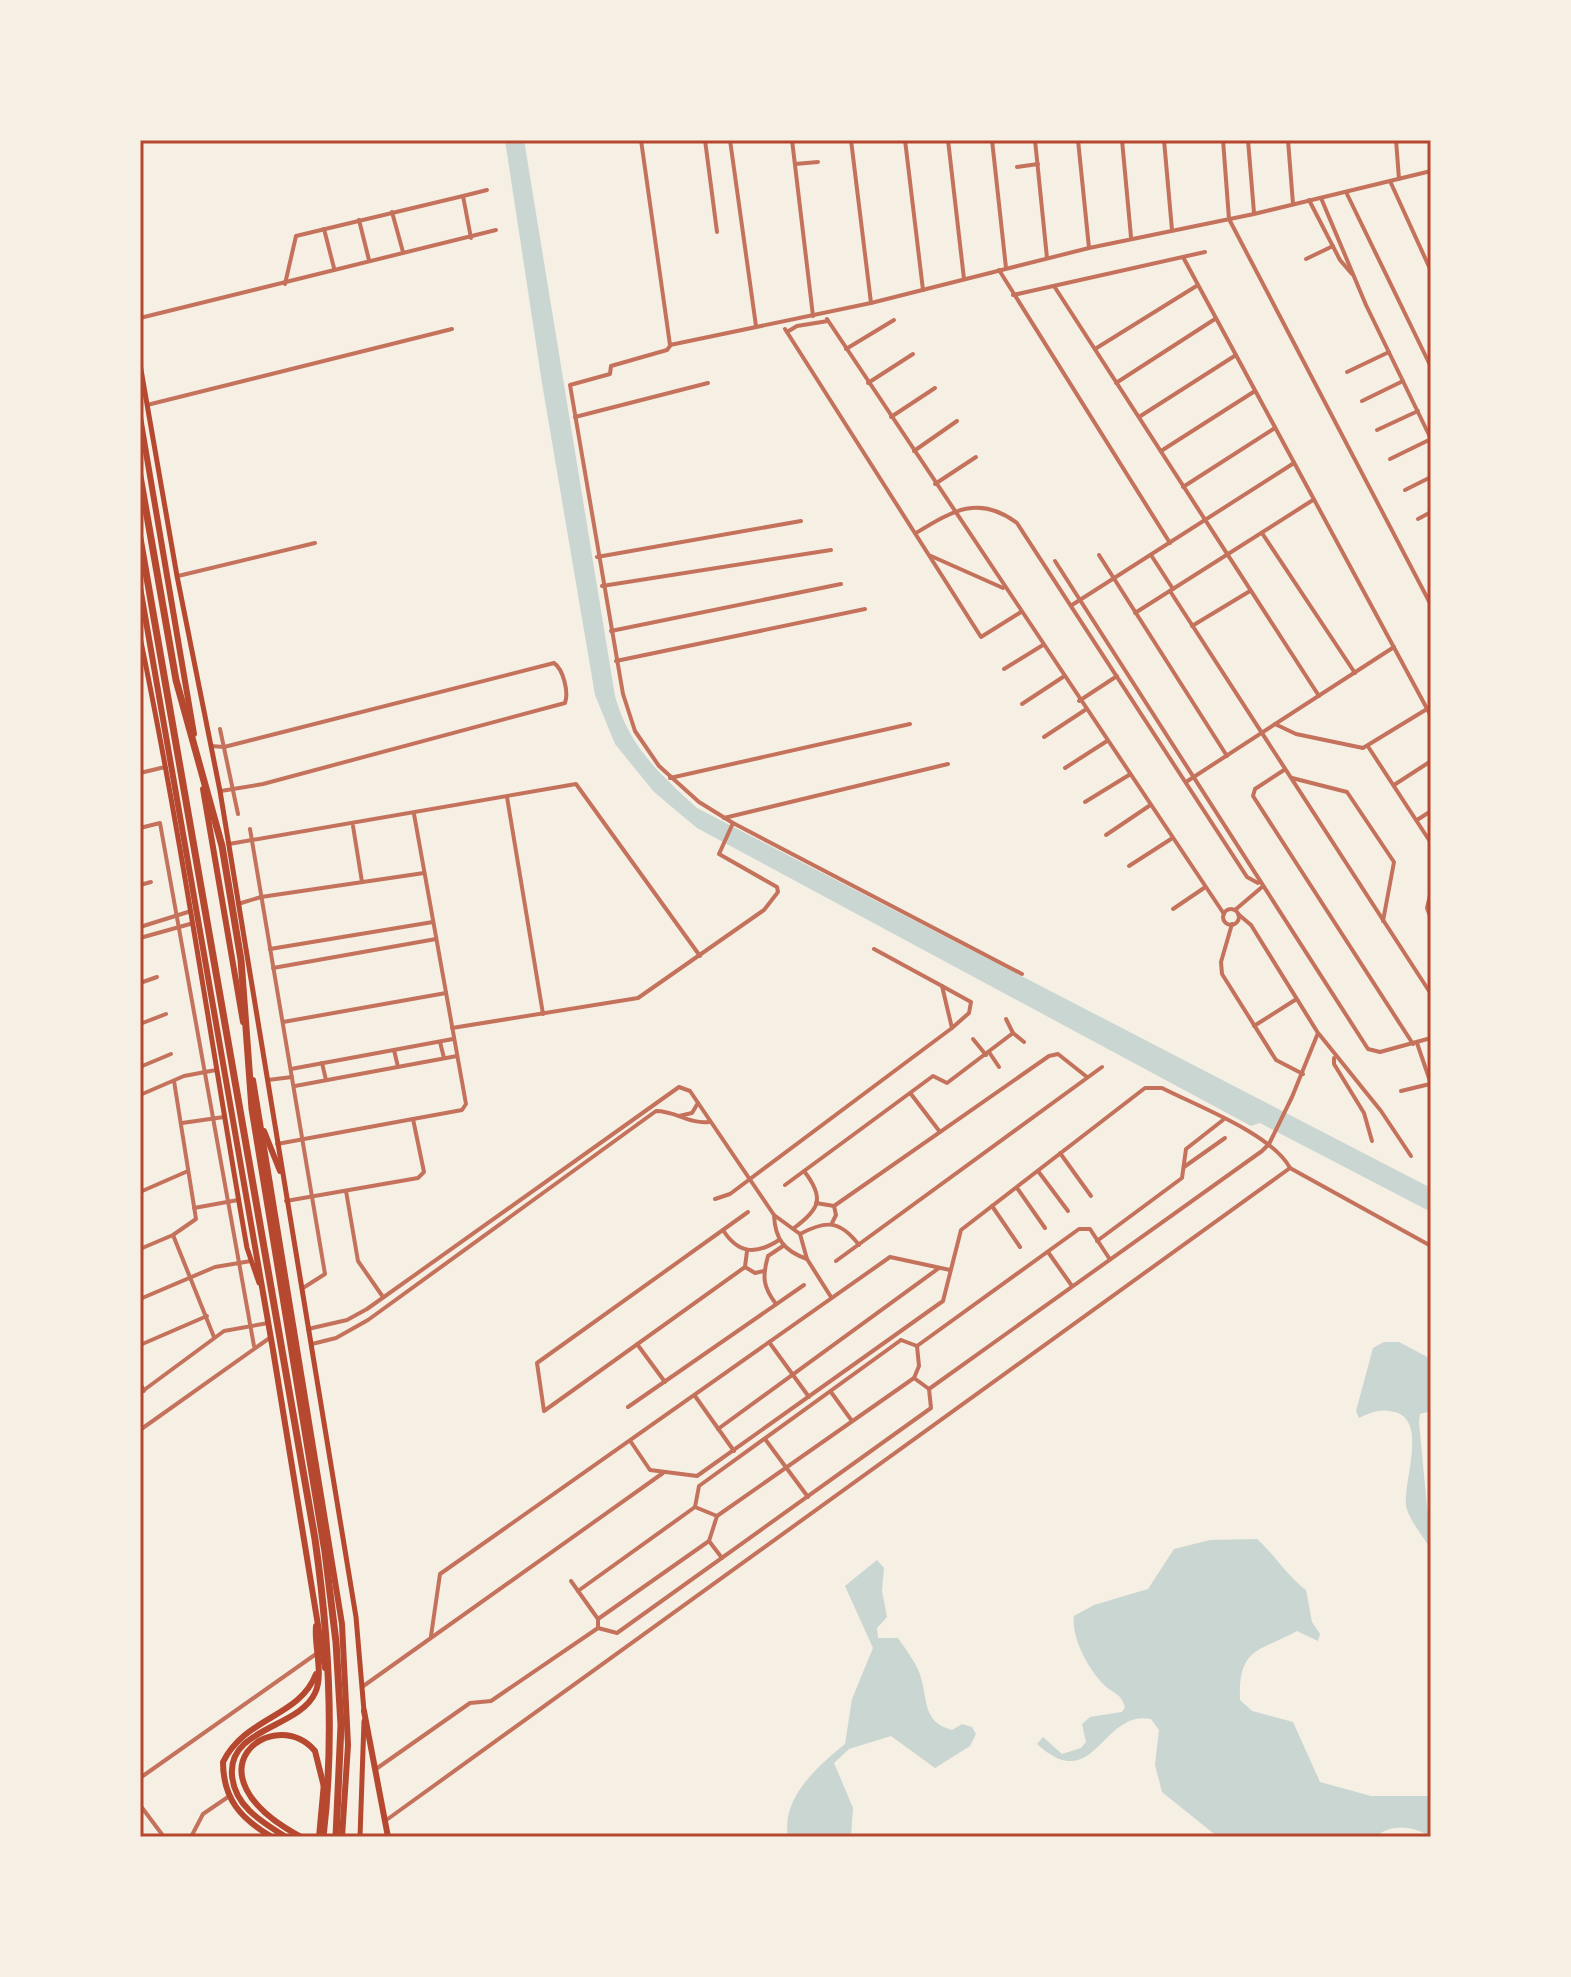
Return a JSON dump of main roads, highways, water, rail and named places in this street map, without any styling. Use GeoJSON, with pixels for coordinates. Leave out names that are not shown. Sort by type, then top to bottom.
{"type":"FeatureCollection","features":[{"type":"Feature","properties":{"kind":"highway"},"geometry":{"type":"LineString","coordinates":[[140,476],[176,680],[222,846],[241,960],[252,1109],[323,1537],[336,1642],[341,1725],[339,1837]]}},
{"type":"Feature","properties":{"kind":"highway"},"geometry":{"type":"LineString","coordinates":[[140,538],[315,1539],[328,1682],[329,1789],[321,1837]]}},
{"type":"Feature","properties":{"kind":"main road"},"geometry":{"type":"LineString","coordinates":[[140,364],[177,576],[220,791],[280,1171],[356,1617],[364,1711],[360,1837]]}},
{"type":"Feature","properties":{"kind":"main road"},"geometry":{"type":"LineString","coordinates":[[140,417],[341,1611],[348,1745],[339,1837]]}},
{"type":"Feature","properties":{"kind":"main road"},"geometry":{"type":"LineString","coordinates":[[140,587],[271,1337],[326,1680],[321,1837]]}},
{"type":"Feature","properties":{"kind":"main road"},"geometry":{"type":"LineString","coordinates":[[140,637],[167,767],[188,912],[238,1200],[251,1261],[261,1287]]}},
{"type":"Feature","properties":{"kind":"main road"},"geometry":{"type":"LineString","coordinates":[[259,1116],[280,1171]]}},
{"type":"Feature","properties":{"kind":"main road"},"geometry":{"type":"LineString","coordinates":[[286,1837],[246,1809],[233,1784],[231,1771],[244,1745],[294,1713],[314,1696],[318,1670],[317,1618]]}},
{"type":"Feature","properties":{"kind":"main road"},"geometry":{"type":"LineString","coordinates":[[272,1837],[256,1828],[228,1797],[223,1762],[243,1732],[297,1701],[318,1670]]}},
{"type":"Feature","properties":{"kind":"main road"},"geometry":{"type":"LineString","coordinates":[[364,1711],[388,1837]]}},
{"type":"Feature","properties":{"kind":"main road"},"geometry":{"type":"LineString","coordinates":[[301,1837],[270,1819],[253,1804],[242,1783],[240,1771],[245,1755],[258,1742],[272,1735],[294,1737],[315,1751],[324,1787]]}}]}
